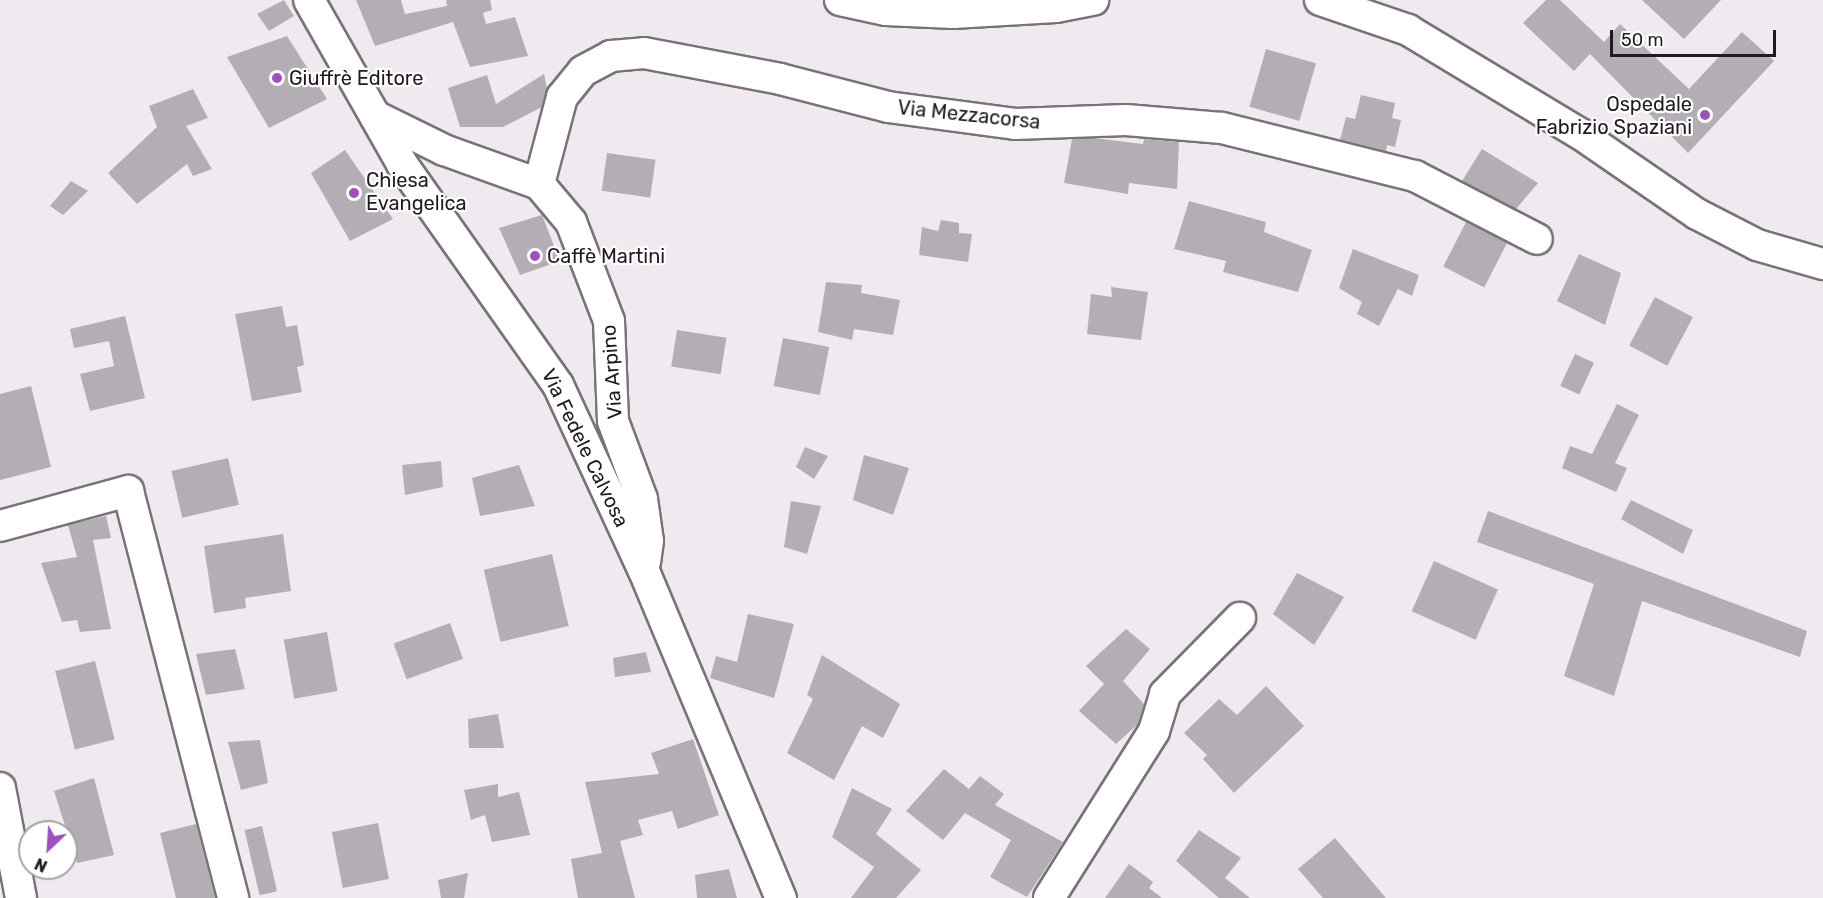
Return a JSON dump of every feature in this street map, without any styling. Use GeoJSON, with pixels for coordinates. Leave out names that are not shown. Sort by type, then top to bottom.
{"type":"FeatureCollection","features":[{"type":"Feature","properties":{"kind":"street","name":"Via Fedele Calvosa"},"geometry":{"type":"LineString","coordinates":[[309,0],[402,164],[558,385],[644,571],[781,898]]}},
{"type":"Feature","properties":{"kind":"street"},"geometry":{"type":"LineString","coordinates":[[840,0],[886,10],[953,13],[1056,7],[1093,0]]}},
{"type":"Feature","properties":{"kind":"street"},"geometry":{"type":"LineString","coordinates":[[1320,0],[1408,30],[1569,127],[1696,214],[1757,245],[1823,264]]}},
{"type":"Feature","properties":{"kind":"street","name":"Via Mezzacorsa"},"geometry":{"type":"LineString","coordinates":[[539,184],[562,96],[583,71],[611,56],[644,53],[780,79],[888,107],[1015,124],[1126,120],[1222,128],[1415,176],[1538,239]]}},
{"type":"Feature","properties":{"kind":"street"},"geometry":{"type":"LineString","coordinates":[[375,116],[444,150],[539,184]]}},
{"type":"Feature","properties":{"kind":"street","name":"Via Arpino"},"geometry":{"type":"LineString","coordinates":[[539,184],[571,222],[609,321],[614,421],[642,499],[648,541],[644,571]]}},
{"type":"Feature","properties":{"kind":"street"},"geometry":{"type":"LineString","coordinates":[[0,526],[128,491],[233,898]]}},
{"type":"Feature","properties":{"kind":"street"},"geometry":{"type":"LineString","coordinates":[[1049,898],[1154,731],[1165,694],[1240,618]]}},
{"type":"Feature","properties":{"kind":"street"},"geometry":{"type":"LineString","coordinates":[[0,788],[21,898]]}},
{"type":"Feature","properties":{"kind":"building"},"geometry":{"type":"Polygon","coordinates":[[[284,0],[294,16],[269,31],[257,14],[284,0]]]}},
{"type":"Feature","properties":{"kind":"building"},"geometry":{"type":"Polygon","coordinates":[[[356,0],[401,0],[405,14],[447,6],[446,0],[490,0],[492,10],[483,13],[486,24],[515,17],[528,56],[470,67],[453,22],[375,46],[356,0]]]}},
{"type":"Feature","properties":{"kind":"building"},"geometry":{"type":"Polygon","coordinates":[[[1546,0],[1560,0],[1604,42],[1620,24],[1689,89],[1742,32],[1774,61],[1688,153],[1590,54],[1574,71],[1523,23],[1546,0]]]}},
{"type":"Feature","properties":{"kind":"building"},"geometry":{"type":"Polygon","coordinates":[[[1642,0],[1721,0],[1684,39],[1642,0]]]}},
{"type":"Feature","properties":{"kind":"building","name":"Giuffrè Editore"},"geometry":{"type":"Polygon","coordinates":[[[287,36],[327,99],[269,128],[227,57],[287,36]]]}},
{"type":"Feature","properties":{"kind":"building"},"geometry":{"type":"Polygon","coordinates":[[[1266,49],[1316,63],[1299,121],[1249,107],[1266,49]]]}},
{"type":"Feature","properties":{"kind":"building"},"geometry":{"type":"Polygon","coordinates":[[[544,74],[547,89],[542,107],[503,127],[460,127],[448,88],[487,75],[496,104],[544,74]]]}},
{"type":"Feature","properties":{"kind":"building"},"geometry":{"type":"Polygon","coordinates":[[[193,89],[208,118],[186,126],[212,169],[193,176],[187,164],[137,204],[108,173],[157,127],[149,106],[193,89]]]}},
{"type":"Feature","properties":{"kind":"building"},"geometry":{"type":"Polygon","coordinates":[[[1361,95],[1395,103],[1392,118],[1401,120],[1395,147],[1387,145],[1386,151],[1340,140],[1346,117],[1355,119],[1361,95]]]}},
{"type":"Feature","properties":{"kind":"building"},"geometry":{"type":"Polygon","coordinates":[[[1094,138],[1143,144],[1144,139],[1179,142],[1177,189],[1129,183],[1128,194],[1064,183],[1072,139],[1094,138]]]}},
{"type":"Feature","properties":{"kind":"building"},"geometry":{"type":"Polygon","coordinates":[[[1482,149],[1538,183],[1516,209],[1462,181],[1482,149]]]}},
{"type":"Feature","properties":{"kind":"building"},"geometry":{"type":"Polygon","coordinates":[[[345,150],[393,219],[350,241],[311,173],[345,150]]]}},
{"type":"Feature","properties":{"kind":"building"},"geometry":{"type":"Polygon","coordinates":[[[607,153],[656,160],[650,197],[602,191],[607,153]]]}},
{"type":"Feature","properties":{"kind":"building"},"geometry":{"type":"Polygon","coordinates":[[[71,181],[88,191],[63,215],[50,206],[71,181]]]}},
{"type":"Feature","properties":{"kind":"building"},"geometry":{"type":"Polygon","coordinates":[[[1189,201],[1266,222],[1264,232],[1312,250],[1298,292],[1223,272],[1226,261],[1174,249],[1189,201]]]}},
{"type":"Feature","properties":{"kind":"building"},"geometry":{"type":"Polygon","coordinates":[[[542,215],[560,261],[520,275],[499,228],[542,215]]]}},
{"type":"Feature","properties":{"kind":"building"},"geometry":{"type":"Polygon","coordinates":[[[941,220],[959,223],[959,233],[972,234],[968,262],[919,255],[922,227],[938,231],[941,220]]]}},
{"type":"Feature","properties":{"kind":"building"},"geometry":{"type":"Polygon","coordinates":[[[1466,222],[1507,243],[1484,287],[1443,267],[1466,222]]]}},
{"type":"Feature","properties":{"kind":"building"},"geometry":{"type":"Polygon","coordinates":[[[1353,249],[1419,275],[1412,296],[1398,289],[1379,326],[1357,314],[1362,302],[1339,288],[1353,249]]]}},
{"type":"Feature","properties":{"kind":"building"},"geometry":{"type":"Polygon","coordinates":[[[1579,254],[1621,273],[1605,325],[1557,301],[1579,254]]]}},
{"type":"Feature","properties":{"kind":"building"},"geometry":{"type":"Polygon","coordinates":[[[826,282],[862,285],[861,293],[900,300],[893,335],[854,329],[852,340],[818,332],[826,282]]]}},
{"type":"Feature","properties":{"kind":"building"},"geometry":{"type":"Polygon","coordinates":[[[1111,287],[1148,292],[1141,340],[1087,334],[1091,294],[1112,297],[1111,287]]]}},
{"type":"Feature","properties":{"kind":"building"},"geometry":{"type":"Polygon","coordinates":[[[1655,297],[1693,317],[1667,366],[1629,346],[1655,297]]]}},
{"type":"Feature","properties":{"kind":"building"},"geometry":{"type":"Polygon","coordinates":[[[282,306],[286,327],[297,325],[304,365],[297,367],[302,392],[252,401],[235,314],[282,306]]]}},
{"type":"Feature","properties":{"kind":"building"},"geometry":{"type":"Polygon","coordinates":[[[125,316],[145,398],[90,411],[80,374],[114,366],[109,341],[74,348],[70,329],[125,316]]]}},
{"type":"Feature","properties":{"kind":"building"},"geometry":{"type":"Polygon","coordinates":[[[677,330],[726,338],[721,374],[671,367],[677,330]]]}},
{"type":"Feature","properties":{"kind":"building"},"geometry":{"type":"Polygon","coordinates":[[[783,338],[829,347],[820,395],[774,386],[783,338]]]}},
{"type":"Feature","properties":{"kind":"building"},"geometry":{"type":"Polygon","coordinates":[[[1575,354],[1594,363],[1579,395],[1560,386],[1575,354]]]}},
{"type":"Feature","properties":{"kind":"building"},"geometry":{"type":"Polygon","coordinates":[[[31,386],[51,467],[0,480],[0,394],[31,386]]]}},
{"type":"Feature","properties":{"kind":"building"},"geometry":{"type":"Polygon","coordinates":[[[1617,404],[1639,415],[1615,463],[1627,468],[1616,492],[1562,468],[1570,446],[1592,454],[1617,404]]]}},
{"type":"Feature","properties":{"kind":"building"},"geometry":{"type":"Polygon","coordinates":[[[805,447],[828,456],[814,479],[796,467],[805,447]]]}},
{"type":"Feature","properties":{"kind":"building"},"geometry":{"type":"Polygon","coordinates":[[[864,455],[909,468],[893,515],[853,500],[864,455]]]}},
{"type":"Feature","properties":{"kind":"building"},"geometry":{"type":"Polygon","coordinates":[[[228,458],[239,505],[182,518],[171,471],[228,458]]]}},
{"type":"Feature","properties":{"kind":"building"},"geometry":{"type":"Polygon","coordinates":[[[441,461],[443,487],[405,495],[402,465],[441,461]]]}},
{"type":"Feature","properties":{"kind":"building"},"geometry":{"type":"Polygon","coordinates":[[[519,465],[535,506],[480,516],[472,478],[519,465]]]}},
{"type":"Feature","properties":{"kind":"building"},"geometry":{"type":"Polygon","coordinates":[[[1631,500],[1693,530],[1683,554],[1621,519],[1631,500]]]}},
{"type":"Feature","properties":{"kind":"building"},"geometry":{"type":"Polygon","coordinates":[[[791,501],[821,506],[807,554],[784,547],[791,501]]]}},
{"type":"Feature","properties":{"kind":"building"},"geometry":{"type":"Polygon","coordinates":[[[1488,511],[1807,631],[1800,657],[1642,601],[1614,696],[1564,676],[1594,584],[1477,542],[1488,511]]]}},
{"type":"Feature","properties":{"kind":"building"},"geometry":{"type":"Polygon","coordinates":[[[106,516],[111,538],[93,540],[111,629],[80,632],[77,620],[62,622],[41,563],[77,557],[68,525],[106,516]]]}},
{"type":"Feature","properties":{"kind":"building"},"geometry":{"type":"Polygon","coordinates":[[[283,534],[291,591],[245,598],[246,608],[214,613],[204,546],[283,534]]]}},
{"type":"Feature","properties":{"kind":"building"},"geometry":{"type":"Polygon","coordinates":[[[552,554],[569,626],[500,642],[484,570],[552,554]]]}},
{"type":"Feature","properties":{"kind":"building"},"geometry":{"type":"Polygon","coordinates":[[[1434,561],[1498,589],[1476,640],[1412,611],[1434,561]]]}},
{"type":"Feature","properties":{"kind":"building"},"geometry":{"type":"Polygon","coordinates":[[[1297,573],[1344,597],[1314,645],[1273,614],[1297,573]]]}},
{"type":"Feature","properties":{"kind":"building"},"geometry":{"type":"Polygon","coordinates":[[[748,614],[794,624],[774,698],[710,678],[716,656],[737,662],[748,614]]]}},
{"type":"Feature","properties":{"kind":"building"},"geometry":{"type":"Polygon","coordinates":[[[450,623],[463,659],[407,679],[394,644],[450,623]]]}},
{"type":"Feature","properties":{"kind":"building"},"geometry":{"type":"Polygon","coordinates":[[[1126,629],[1150,649],[1123,681],[1144,704],[1138,724],[1116,744],[1079,711],[1104,684],[1086,666],[1126,629]]]}},
{"type":"Feature","properties":{"kind":"building"},"geometry":{"type":"Polygon","coordinates":[[[327,632],[337,691],[294,699],[284,640],[327,632]]]}},
{"type":"Feature","properties":{"kind":"building"},"geometry":{"type":"Polygon","coordinates":[[[235,649],[245,689],[206,695],[196,654],[235,649]]]}},
{"type":"Feature","properties":{"kind":"building"},"geometry":{"type":"Polygon","coordinates":[[[646,652],[651,672],[615,677],[613,658],[646,652]]]}},
{"type":"Feature","properties":{"kind":"building"},"geometry":{"type":"Polygon","coordinates":[[[822,655],[900,704],[883,738],[862,726],[834,780],[787,753],[813,699],[807,695],[822,655]]]}},
{"type":"Feature","properties":{"kind":"building"},"geometry":{"type":"Polygon","coordinates":[[[95,661],[115,740],[75,750],[55,671],[95,661]]]}},
{"type":"Feature","properties":{"kind":"building"},"geometry":{"type":"Polygon","coordinates":[[[1266,686],[1304,726],[1234,793],[1203,759],[1207,755],[1184,733],[1219,699],[1237,715],[1266,686]]]}},
{"type":"Feature","properties":{"kind":"building"},"geometry":{"type":"Polygon","coordinates":[[[498,714],[504,748],[469,748],[468,719],[498,714]]]}},
{"type":"Feature","properties":{"kind":"building"},"geometry":{"type":"Polygon","coordinates":[[[693,739],[719,815],[678,829],[672,811],[638,820],[643,835],[620,841],[635,898],[578,898],[571,859],[602,853],[585,782],[659,774],[651,753],[693,739]]]}},
{"type":"Feature","properties":{"kind":"building"},"geometry":{"type":"Polygon","coordinates":[[[260,740],[268,783],[241,790],[228,742],[260,740]]]}},
{"type":"Feature","properties":{"kind":"building"},"geometry":{"type":"Polygon","coordinates":[[[944,769],[969,789],[980,776],[1004,794],[995,805],[1063,842],[1027,897],[990,877],[1011,840],[965,813],[943,840],[906,811],[944,769]]]}},
{"type":"Feature","properties":{"kind":"building"},"geometry":{"type":"Polygon","coordinates":[[[94,778],[114,855],[78,863],[78,820],[63,820],[54,791],[94,778]]]}},
{"type":"Feature","properties":{"kind":"building"},"geometry":{"type":"Polygon","coordinates":[[[498,784],[498,797],[519,792],[530,835],[492,842],[485,815],[471,820],[464,790],[498,784]]]}},
{"type":"Feature","properties":{"kind":"building"},"geometry":{"type":"Polygon","coordinates":[[[852,788],[892,809],[876,834],[921,870],[896,898],[851,898],[874,867],[832,837],[852,788]]]}},
{"type":"Feature","properties":{"kind":"building"},"geometry":{"type":"Polygon","coordinates":[[[378,823],[389,879],[343,888],[332,832],[378,823]]]}},
{"type":"Feature","properties":{"kind":"building"},"geometry":{"type":"Polygon","coordinates":[[[196,824],[215,898],[176,898],[160,833],[196,824]]]}},
{"type":"Feature","properties":{"kind":"building"},"geometry":{"type":"Polygon","coordinates":[[[262,826],[277,891],[260,895],[244,830],[262,826]]]}},
{"type":"Feature","properties":{"kind":"building"},"geometry":{"type":"Polygon","coordinates":[[[1199,830],[1241,858],[1225,878],[1250,898],[1219,898],[1176,861],[1199,830]]]}},
{"type":"Feature","properties":{"kind":"building"},"geometry":{"type":"Polygon","coordinates":[[[1335,838],[1386,898],[1323,898],[1298,869],[1335,838]]]}},
{"type":"Feature","properties":{"kind":"building"},"geometry":{"type":"Polygon","coordinates":[[[1129,864],[1153,882],[1149,888],[1162,898],[1105,898],[1129,864]]]}},
{"type":"Feature","properties":{"kind":"building"},"geometry":{"type":"Polygon","coordinates":[[[729,869],[737,898],[697,898],[695,875],[729,869]]]}},
{"type":"Feature","properties":{"kind":"building"},"geometry":{"type":"Polygon","coordinates":[[[468,873],[464,898],[441,898],[438,880],[468,873]]]}},
{"type":"Feature","properties":{"kind":"place","name":"Giuffrè Editore"},"geometry":{"type":"Point","coordinates":[277,78]}},
{"type":"Feature","properties":{"kind":"place","name":"Ospedale Fabrizio Spaziani"},"geometry":{"type":"Point","coordinates":[1705,115]}},
{"type":"Feature","properties":{"kind":"place","name":"Chiesa Evangelica"},"geometry":{"type":"Point","coordinates":[354,193]}},
{"type":"Feature","properties":{"kind":"place","name":"Caffè Martini"},"geometry":{"type":"Point","coordinates":[535,256]}}]}
